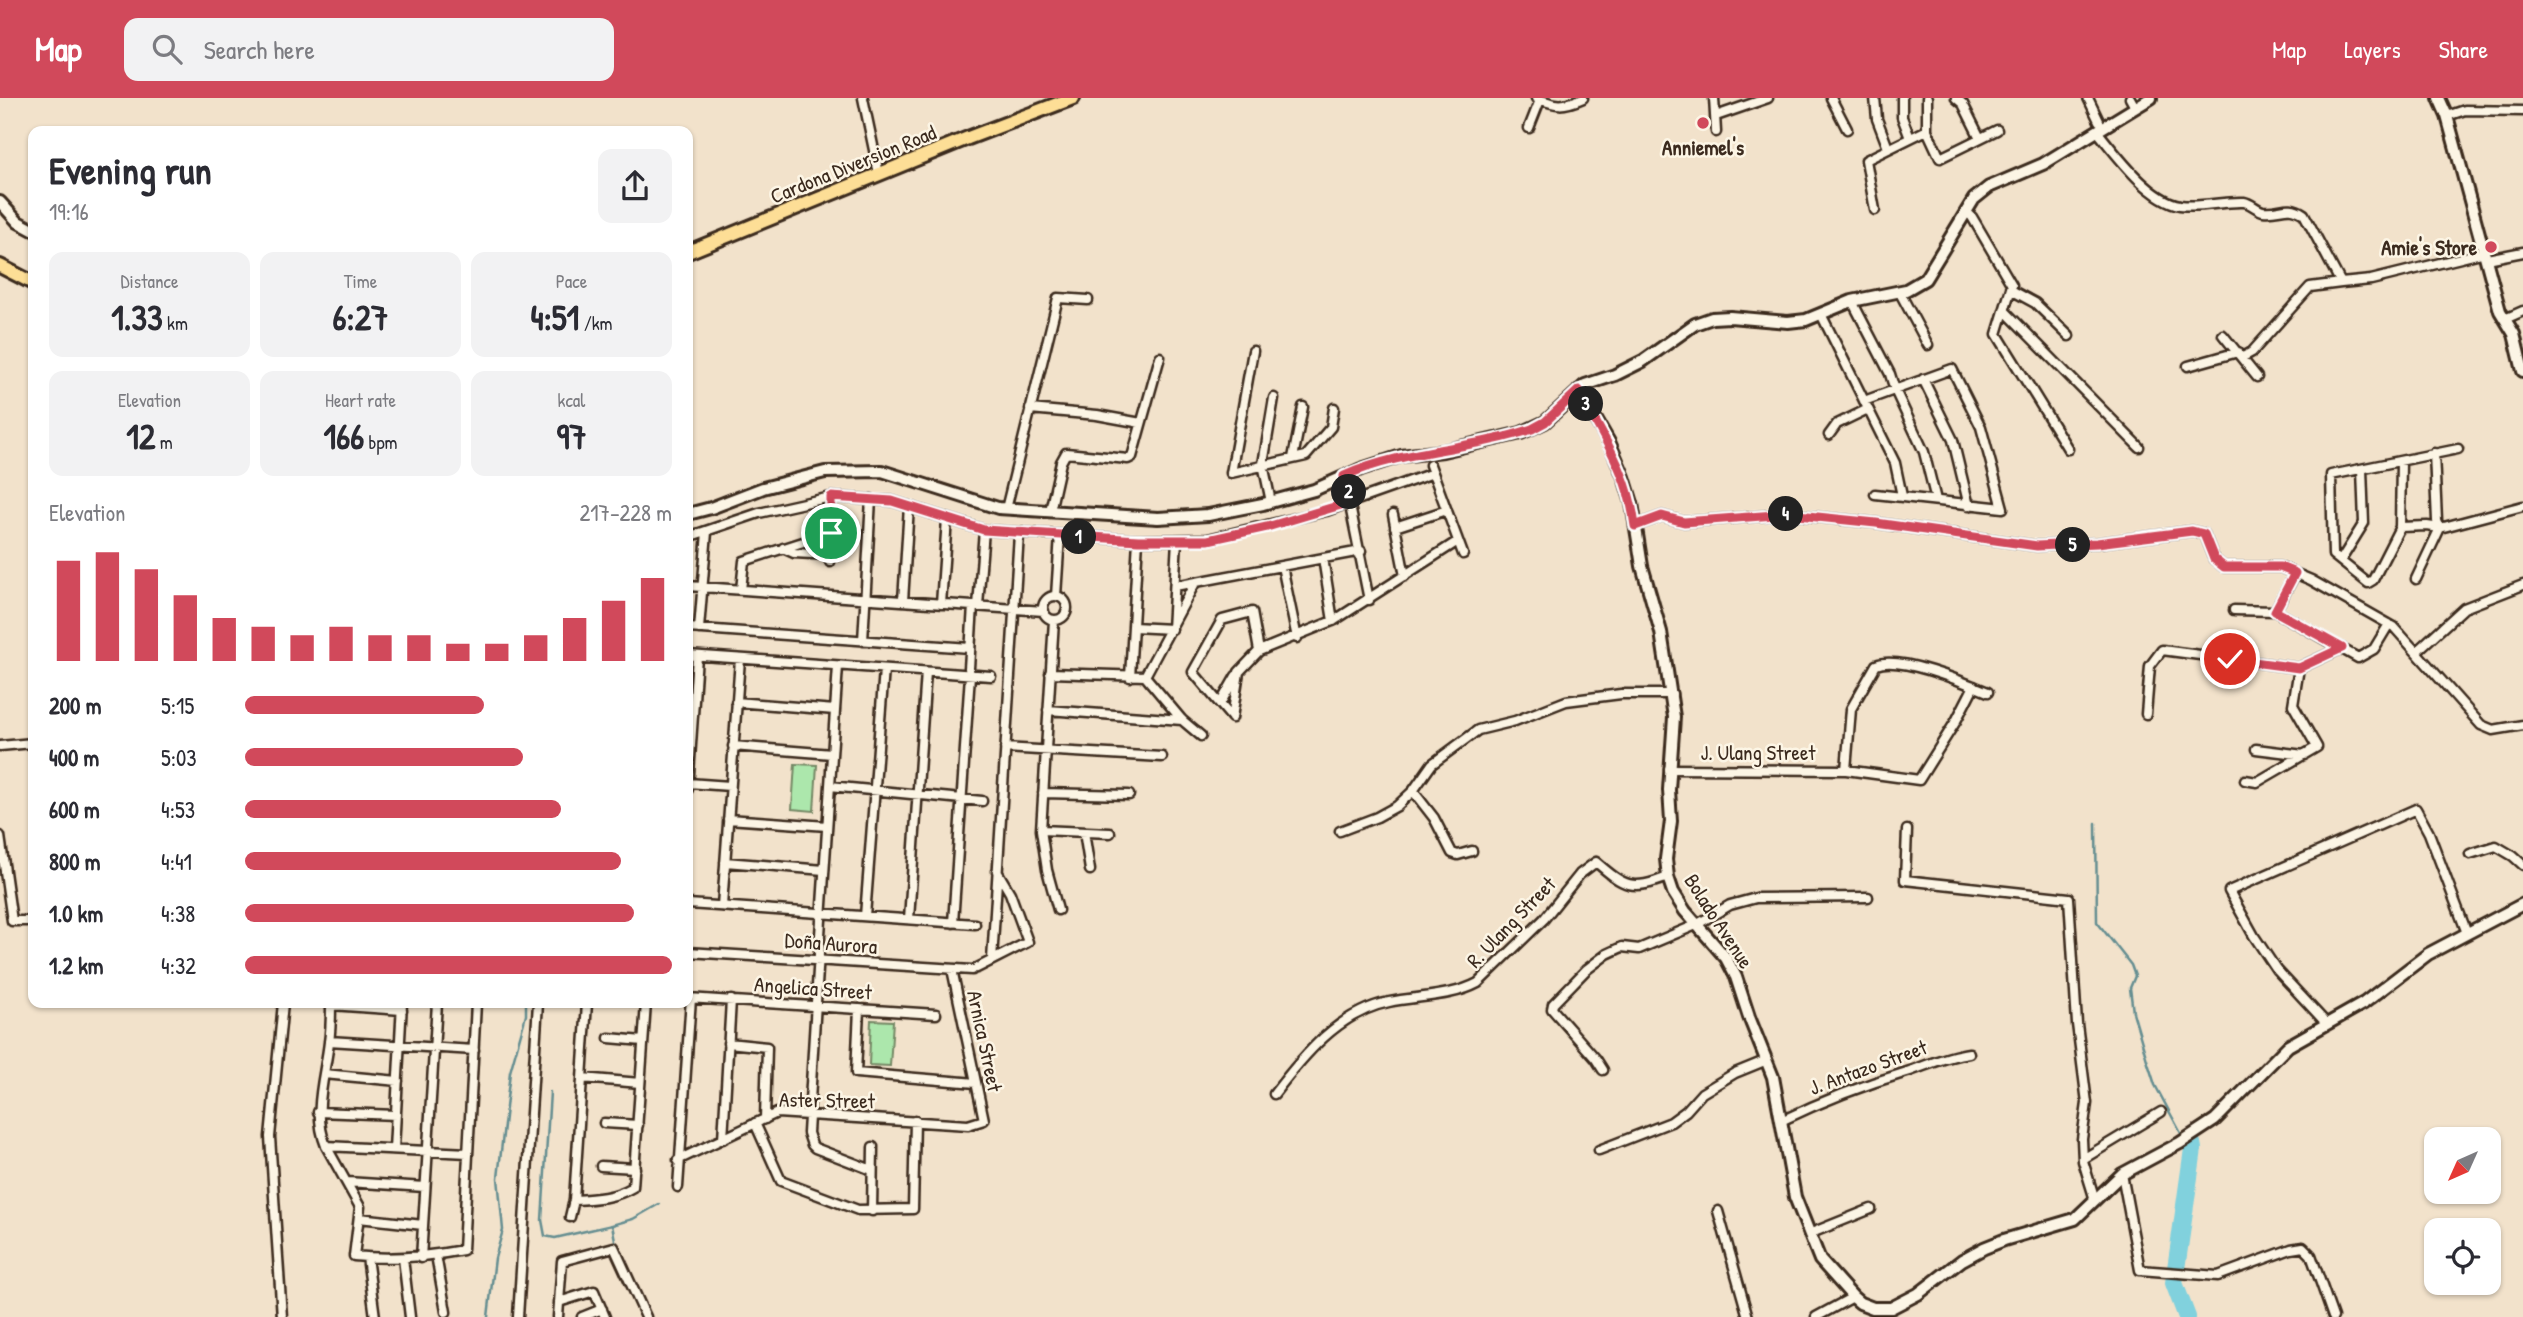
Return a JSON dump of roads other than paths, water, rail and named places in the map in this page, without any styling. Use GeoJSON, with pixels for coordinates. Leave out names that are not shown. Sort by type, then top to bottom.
{"type":"FeatureCollection","features":[{"type":"Feature","properties":{"kind":"main road","name":"Cardona Diversion Road"},"geometry":{"type":"LineString","coordinates":[[693,249],[1073,98]]}},
{"type":"Feature","properties":{"kind":"main road"},"geometry":{"type":"LineString","coordinates":[[0,266],[28,280]]}},
{"type":"Feature","properties":{"kind":"street"},"geometry":{"type":"LineString","coordinates":[[863,98],[879,174]]}},
{"type":"Feature","properties":{"kind":"street"},"geometry":{"type":"LineString","coordinates":[[1529,128],[1539,99],[1567,106],[1583,98]]}},
{"type":"Feature","properties":{"kind":"street"},"geometry":{"type":"LineString","coordinates":[[1714,98],[1716,132]]}},
{"type":"Feature","properties":{"kind":"street"},"geometry":{"type":"LineString","coordinates":[[1716,116],[1768,98]]}},
{"type":"Feature","properties":{"kind":"street"},"geometry":{"type":"LineString","coordinates":[[1831,98],[1847,129]]}},
{"type":"Feature","properties":{"kind":"street"},"geometry":{"type":"LineString","coordinates":[[1875,98],[1877,119],[1888,148]]}},
{"type":"Feature","properties":{"kind":"street"},"geometry":{"type":"LineString","coordinates":[[1902,98],[1902,117],[1910,138]]}},
{"type":"Feature","properties":{"kind":"street"},"geometry":{"type":"LineString","coordinates":[[1927,98],[1927,130],[1940,158],[1997,130]]}},
{"type":"Feature","properties":{"kind":"street"},"geometry":{"type":"LineString","coordinates":[[1955,98],[1963,104],[1980,138]]}},
{"type":"Feature","properties":{"kind":"street"},"geometry":{"type":"LineString","coordinates":[[2088,98],[2098,126],[2141,181],[2166,201],[2179,205],[2203,206],[2247,202],[2262,211],[2294,208],[2305,214],[2341,283]]}},
{"type":"Feature","properties":{"kind":"street"},"geometry":{"type":"LineString","coordinates":[[693,513],[763,488],[825,472],[882,471],[1006,509],[1158,518],[1208,515],[1314,490],[1344,476],[1401,456],[1443,451],[1532,429],[1545,422],[1585,385],[1615,375],[1643,361],[1695,324],[1730,317],[1788,322],[1806,320],[1852,301],[1899,291],[1925,279],[1966,211],[1989,187],[2043,164],[2133,103],[2151,98]]}},
{"type":"Feature","properties":{"kind":"street"},"geometry":{"type":"LineString","coordinates":[[2439,98],[2447,116],[2500,311],[2514,334],[2523,371]]}},
{"type":"Feature","properties":{"kind":"street"},"geometry":{"type":"LineString","coordinates":[[2447,116],[2465,110],[2523,111]]}},
{"type":"Feature","properties":{"kind":"street"},"geometry":{"type":"LineString","coordinates":[[1875,210],[1866,160],[1927,130]]}},
{"type":"Feature","properties":{"kind":"street"},"geometry":{"type":"LineString","coordinates":[[0,202],[18,222],[28,227]]}},
{"type":"Feature","properties":{"kind":"street"},"geometry":{"type":"LineString","coordinates":[[1966,211],[2012,285],[2006,312],[1997,334],[2068,449]]}},
{"type":"Feature","properties":{"kind":"street"},"geometry":{"type":"LineString","coordinates":[[2188,366],[2252,352],[2310,287],[2371,281],[2486,256],[2523,252]]}},
{"type":"Feature","properties":{"kind":"street"},"geometry":{"type":"LineString","coordinates":[[2011,290],[2035,303],[2069,336]]}},
{"type":"Feature","properties":{"kind":"street"},"geometry":{"type":"LineString","coordinates":[[1899,291],[1928,345]]}},
{"type":"Feature","properties":{"kind":"street"},"geometry":{"type":"LineString","coordinates":[[1006,509],[1058,298],[1088,300]]}},
{"type":"Feature","properties":{"kind":"street"},"geometry":{"type":"LineString","coordinates":[[1852,301],[1890,374],[1924,452],[1936,500]]}},
{"type":"Feature","properties":{"kind":"street"},"geometry":{"type":"LineString","coordinates":[[2505,319],[2523,311]]}},
{"type":"Feature","properties":{"kind":"street"},"geometry":{"type":"LineString","coordinates":[[2006,312],[2139,447]]}},
{"type":"Feature","properties":{"kind":"street"},"geometry":{"type":"LineString","coordinates":[[1821,314],[1895,463],[1902,496]]}},
{"type":"Feature","properties":{"kind":"street"},"geometry":{"type":"LineString","coordinates":[[2222,335],[2257,377]]}},
{"type":"Feature","properties":{"kind":"street"},"geometry":{"type":"LineString","coordinates":[[1252,351],[1231,473],[1306,456],[1331,427],[1334,408]]}},
{"type":"Feature","properties":{"kind":"street"},"geometry":{"type":"LineString","coordinates":[[1050,512],[1061,462],[1066,453],[1128,459],[1133,453],[1160,357]]}},
{"type":"Feature","properties":{"kind":"street"},"geometry":{"type":"LineString","coordinates":[[1829,435],[1837,424],[1866,405],[1895,390],[1952,369],[1981,427],[2003,508],[1875,494]]}},
{"type":"Feature","properties":{"kind":"street"},"geometry":{"type":"LineString","coordinates":[[1923,379],[1952,440],[1969,506]]}},
{"type":"Feature","properties":{"kind":"street","name":"Bolado Avenue"},"geometry":{"type":"LineString","coordinates":[[1579,390],[1610,444],[1624,477],[1632,503],[1642,566],[1661,632],[1674,717],[1669,769],[1671,821],[1666,859],[1668,877],[1674,892],[1696,925],[1726,958],[1736,977],[1773,1077],[1795,1197],[1820,1260],[1860,1303],[1893,1312]]}},
{"type":"Feature","properties":{"kind":"street"},"geometry":{"type":"LineString","coordinates":[[1271,502],[1263,464],[1274,398]]}},
{"type":"Feature","properties":{"kind":"street"},"geometry":{"type":"LineString","coordinates":[[1293,458],[1303,407]]}},
{"type":"Feature","properties":{"kind":"street"},"geometry":{"type":"LineString","coordinates":[[1030,409],[1097,415],[1141,423]]}},
{"type":"Feature","properties":{"kind":"street"},"geometry":{"type":"LineString","coordinates":[[2401,461],[2400,527],[2373,580],[2368,583],[2333,555],[2331,475],[2458,449]]}},
{"type":"Feature","properties":{"kind":"street"},"geometry":{"type":"LineString","coordinates":[[2416,579],[2440,528],[2437,521],[2434,453]]}},
{"type":"Feature","properties":{"kind":"street"},"geometry":{"type":"LineString","coordinates":[[693,536],[759,513],[831,497],[871,499],[909,506],[984,530],[1019,534],[1138,540],[1208,540],[1326,511],[1431,469],[1463,554]]}},
{"type":"Feature","properties":{"kind":"street"},"geometry":{"type":"LineString","coordinates":[[2341,561],[2364,523],[2362,469]]}},
{"type":"Feature","properties":{"kind":"street"},"geometry":{"type":"LineString","coordinates":[[1344,476],[1369,600]]}},
{"type":"Feature","properties":{"kind":"street"},"geometry":{"type":"LineString","coordinates":[[783,548],[794,553],[830,558],[831,497]]}},
{"type":"Feature","properties":{"kind":"street"},"geometry":{"type":"LineString","coordinates":[[863,641],[871,499]]}},
{"type":"Feature","properties":{"kind":"street"},"geometry":{"type":"LineString","coordinates":[[903,601],[909,506]]}},
{"type":"Feature","properties":{"kind":"street"},"geometry":{"type":"LineString","coordinates":[[2400,527],[2440,528],[2523,506]]}},
{"type":"Feature","properties":{"kind":"street"},"geometry":{"type":"LineString","coordinates":[[1395,527],[1447,510]]}},
{"type":"Feature","properties":{"kind":"street"},"geometry":{"type":"LineString","coordinates":[[1635,526],[1662,516],[1684,522],[1788,514],[1876,523],[2037,546],[2097,543],[2192,531],[2204,534],[2214,559],[2224,567],[2280,567],[2389,624],[2417,651],[2482,725],[2493,730],[2523,725]]}},
{"type":"Feature","properties":{"kind":"street"},"geometry":{"type":"LineString","coordinates":[[1393,515],[1405,576]]}},
{"type":"Feature","properties":{"kind":"street"},"geometry":{"type":"LineString","coordinates":[[942,604],[947,519]]}},
{"type":"Feature","properties":{"kind":"street"},"geometry":{"type":"LineString","coordinates":[[953,923],[970,649],[984,530]]}},
{"type":"Feature","properties":{"kind":"street"},"geometry":{"type":"LineString","coordinates":[[699,629],[706,532]]}},
{"type":"Feature","properties":{"kind":"street"},"geometry":{"type":"LineString","coordinates":[[741,590],[744,561],[831,533]]}},
{"type":"Feature","properties":{"kind":"street"},"geometry":{"type":"LineString","coordinates":[[997,871],[1010,893],[1028,942],[992,960],[997,871],[1019,534]]}},
{"type":"Feature","properties":{"kind":"street"},"geometry":{"type":"LineString","coordinates":[[1056,596],[1060,535]]}},
{"type":"Feature","properties":{"kind":"street"},"geometry":{"type":"LineString","coordinates":[[1130,677],[1138,540]]}},
{"type":"Feature","properties":{"kind":"street"},"geometry":{"type":"LineString","coordinates":[[1172,629],[1177,540]]}},
{"type":"Feature","properties":{"kind":"street"},"geometry":{"type":"LineString","coordinates":[[1220,704],[1239,672],[1259,651],[1297,638],[1333,621],[1458,541]]}},
{"type":"Feature","properties":{"kind":"street"},"geometry":{"type":"LineString","coordinates":[[1175,586],[1361,551]]}},
{"type":"Feature","properties":{"kind":"street"},"geometry":{"type":"LineString","coordinates":[[1323,558],[1333,621]]}},
{"type":"Feature","properties":{"kind":"street"},"geometry":{"type":"LineString","coordinates":[[1282,566],[1297,638]]}},
{"type":"Feature","properties":{"kind":"street"},"geometry":{"type":"LineString","coordinates":[[2275,611],[2295,573]]}},
{"type":"Feature","properties":{"kind":"street"},"geometry":{"type":"LineString","coordinates":[[1145,676],[1195,583]]}},
{"type":"Feature","properties":{"kind":"street"},"geometry":{"type":"LineString","coordinates":[[2417,651],[2464,608],[2523,585]]}},
{"type":"Feature","properties":{"kind":"street"},"geometry":{"type":"LineString","coordinates":[[693,586],[1044,611]]}},
{"type":"Feature","properties":{"kind":"street"},"geometry":{"type":"LineString","coordinates":[[1056,596],[1063,599],[1067,610],[1064,616],[1054,620],[1044,611],[1047,600],[1056,596]]}},
{"type":"Feature","properties":{"kind":"street"},"geometry":{"type":"LineString","coordinates":[[2234,610],[2275,611],[2358,658],[2374,649],[2389,624]]}},
{"type":"Feature","properties":{"kind":"street"},"geometry":{"type":"LineString","coordinates":[[1239,672],[1232,718],[1193,672],[1222,620],[1252,612],[1259,651]]}},
{"type":"Feature","properties":{"kind":"street"},"geometry":{"type":"LineString","coordinates":[[1054,620],[1041,830],[1047,870],[1058,910]]}},
{"type":"Feature","properties":{"kind":"street"},"geometry":{"type":"LineString","coordinates":[[1133,626],[1172,629]]}},
{"type":"Feature","properties":{"kind":"street"},"geometry":{"type":"LineString","coordinates":[[693,628],[970,649]]}},
{"type":"Feature","properties":{"kind":"street"},"geometry":{"type":"LineString","coordinates":[[2146,714],[2150,666],[2162,650],[2299,668],[2342,648]]}},
{"type":"Feature","properties":{"kind":"street"},"geometry":{"type":"LineString","coordinates":[[693,656],[884,669],[969,671],[991,676]]}},
{"type":"Feature","properties":{"kind":"street"},"geometry":{"type":"LineString","coordinates":[[722,906],[740,659]]}},
{"type":"Feature","properties":{"kind":"street"},"geometry":{"type":"LineString","coordinates":[[1846,770],[1851,709],[1876,665],[1882,662],[1919,667],[1988,692]]}},
{"type":"Feature","properties":{"kind":"street"},"geometry":{"type":"LineString","coordinates":[[838,666],[807,1133],[812,1145],[872,1170]]}},
{"type":"Feature","properties":{"kind":"street"},"geometry":{"type":"LineString","coordinates":[[2245,780],[2258,782],[2317,747],[2293,705],[2299,668]]}},
{"type":"Feature","properties":{"kind":"street"},"geometry":{"type":"LineString","coordinates":[[865,916],[884,669]]}},
{"type":"Feature","properties":{"kind":"street"},"geometry":{"type":"LineString","coordinates":[[909,919],[926,671]]}},
{"type":"Feature","properties":{"kind":"street"},"geometry":{"type":"LineString","coordinates":[[1050,673],[1145,676]]}},
{"type":"Feature","properties":{"kind":"street"},"geometry":{"type":"LineString","coordinates":[[1145,676],[1182,720],[1201,736]]}},
{"type":"Feature","properties":{"kind":"street","name":"J. Ulang Street"},"geometry":{"type":"LineString","coordinates":[[1669,769],[1846,770],[1919,780],[1956,721],[1974,686]]}},
{"type":"Feature","properties":{"kind":"street"},"geometry":{"type":"LineString","coordinates":[[1340,831],[1377,817],[1396,806],[1413,791],[1432,764],[1478,730],[1515,721],[1566,701],[1620,694],[1672,694]]}},
{"type":"Feature","properties":{"kind":"street"},"geometry":{"type":"LineString","coordinates":[[736,702],[835,710]]}},
{"type":"Feature","properties":{"kind":"street"},"geometry":{"type":"LineString","coordinates":[[1048,710],[1182,720]]}},
{"type":"Feature","properties":{"kind":"street"},"geometry":{"type":"LineString","coordinates":[[0,746],[28,743]]}},
{"type":"Feature","properties":{"kind":"street"},"geometry":{"type":"LineString","coordinates":[[733,747],[832,754]]}},
{"type":"Feature","properties":{"kind":"street"},"geometry":{"type":"LineString","coordinates":[[1005,748],[1162,757]]}},
{"type":"Feature","properties":{"kind":"street"},"geometry":{"type":"LineString","coordinates":[[2256,749],[2304,755]]}},
{"type":"Feature","properties":{"kind":"street"},"geometry":{"type":"LineString","coordinates":[[693,783],[730,786]]}},
{"type":"Feature","properties":{"kind":"street"},"geometry":{"type":"LineString","coordinates":[[830,786],[982,801]]}},
{"type":"Feature","properties":{"kind":"street"},"geometry":{"type":"LineString","coordinates":[[1413,791],[1434,818],[1452,853],[1458,855],[1472,851]]}},
{"type":"Feature","properties":{"kind":"street"},"geometry":{"type":"LineString","coordinates":[[1044,793],[1129,795]]}},
{"type":"Feature","properties":{"kind":"street"},"geometry":{"type":"LineString","coordinates":[[2327,1024],[2276,969],[2229,891],[2416,809],[2429,833],[2467,933]]}},
{"type":"Feature","properties":{"kind":"street"},"geometry":{"type":"LineString","coordinates":[[728,819],[827,826]]}},
{"type":"Feature","properties":{"kind":"street"},"geometry":{"type":"LineString","coordinates":[[1041,830],[1110,833]]}},
{"type":"Feature","properties":{"kind":"street"},"geometry":{"type":"LineString","coordinates":[[1907,830],[1905,880],[2069,898],[2077,1024],[2087,1103],[2082,1139],[2083,1159],[2095,1200]]}},
{"type":"Feature","properties":{"kind":"street"},"geometry":{"type":"LineString","coordinates":[[1084,832],[1090,870]]}},
{"type":"Feature","properties":{"kind":"street"},"geometry":{"type":"LineString","coordinates":[[0,836],[12,921],[28,921]]}},
{"type":"Feature","properties":{"kind":"street"},"geometry":{"type":"LineString","coordinates":[[2470,854],[2496,846],[2523,866]]}},
{"type":"Feature","properties":{"kind":"street"},"geometry":{"type":"LineString","coordinates":[[725,862],[824,870]]}},
{"type":"Feature","properties":{"kind":"street","name":"R. Ulang Street"},"geometry":{"type":"LineString","coordinates":[[1274,1094],[1305,1054],[1362,1009],[1387,1002],[1466,989],[1479,983],[1544,919],[1580,874],[1595,862],[1626,885],[1645,886],[1668,877]]}},
{"type":"Feature","properties":{"kind":"street"},"geometry":{"type":"LineString","coordinates":[[1603,1070],[1552,1009],[1553,1004],[1586,970],[1607,954],[1622,947],[1639,949],[1696,925],[1730,905],[1756,898],[1868,897]]}},
{"type":"Feature","properties":{"kind":"street"},"geometry":{"type":"LineString","coordinates":[[693,904],[975,924]]}},
{"type":"Feature","properties":{"kind":"street"},"geometry":{"type":"LineString","coordinates":[[1893,1312],[1969,1255],[2004,1240],[2075,1219],[2122,1174],[2180,1143],[2215,1120],[2288,1046],[2364,1003],[2428,954],[2523,904]]}},
{"type":"Feature","properties":{"kind":"street","name":"Doña Aurora"},"geometry":{"type":"LineString","coordinates":[[693,952],[952,969],[975,969],[992,960]]}},
{"type":"Feature","properties":{"kind":"street","name":"Arnica Street"},"geometry":{"type":"LineString","coordinates":[[952,969],[984,1120]]}},
{"type":"Feature","properties":{"kind":"street","name":"Angelica Street"},"geometry":{"type":"LineString","coordinates":[[693,998],[936,1014]]}},
{"type":"Feature","properties":{"kind":"street"},"geometry":{"type":"LineString","coordinates":[[723,1139],[731,1000]]}},
{"type":"Feature","properties":{"kind":"street"},"geometry":{"type":"LineString","coordinates":[[282,1008],[270,1138],[282,1317]]}},
{"type":"Feature","properties":{"kind":"street"},"geometry":{"type":"LineString","coordinates":[[331,1008],[329,1041],[318,1112],[326,1146],[360,1207],[354,1256],[421,1258],[463,1250],[477,1008]]}},
{"type":"Feature","properties":{"kind":"street"},"geometry":{"type":"LineString","coordinates":[[394,1149],[402,1008]]}},
{"type":"Feature","properties":{"kind":"street"},"geometry":{"type":"LineString","coordinates":[[421,1258],[437,1008]]}},
{"type":"Feature","properties":{"kind":"street"},"geometry":{"type":"LineString","coordinates":[[519,1317],[538,1008]]}},
{"type":"Feature","properties":{"kind":"street"},"geometry":{"type":"LineString","coordinates":[[570,1217],[587,1008]]}},
{"type":"Feature","properties":{"kind":"street"},"geometry":{"type":"LineString","coordinates":[[573,1200],[603,1198],[623,1193],[633,1187],[646,1008]]}},
{"type":"Feature","properties":{"kind":"street"},"geometry":{"type":"LineString","coordinates":[[678,1187],[688,1008]]}},
{"type":"Feature","properties":{"kind":"street"},"geometry":{"type":"LineString","coordinates":[[859,1009],[856,1073],[976,1083]]}},
{"type":"Feature","properties":{"kind":"street"},"geometry":{"type":"LineString","coordinates":[[609,1038],[643,1041]]}},
{"type":"Feature","properties":{"kind":"street"},"geometry":{"type":"LineString","coordinates":[[329,1041],[474,1050]]}},
{"type":"Feature","properties":{"kind":"street"},"geometry":{"type":"LineString","coordinates":[[728,1042],[767,1046],[765,1119]]}},
{"type":"Feature","properties":{"kind":"street","name":"J. Antazo Street"},"geometry":{"type":"LineString","coordinates":[[1781,1121],[1868,1084],[1949,1055],[1969,1053]]}},
{"type":"Feature","properties":{"kind":"street"},"geometry":{"type":"LineString","coordinates":[[1599,1150],[1671,1122],[1686,1111],[1702,1093],[1735,1073],[1767,1060]]}},
{"type":"Feature","properties":{"kind":"street"},"geometry":{"type":"LineString","coordinates":[[324,1074],[398,1081]]}},
{"type":"Feature","properties":{"kind":"street"},"geometry":{"type":"LineString","coordinates":[[582,1078],[640,1083]]}},
{"type":"Feature","properties":{"kind":"street"},"geometry":{"type":"LineString","coordinates":[[318,1112],[396,1115]]}},
{"type":"Feature","properties":{"kind":"street"},"geometry":{"type":"LineString","coordinates":[[2083,1159],[2161,1112]]}},
{"type":"Feature","properties":{"kind":"street","name":"Aster Street"},"geometry":{"type":"LineString","coordinates":[[678,1160],[777,1113],[968,1125],[984,1120]]}},
{"type":"Feature","properties":{"kind":"street"},"geometry":{"type":"LineString","coordinates":[[755,1123],[781,1181],[859,1210],[872,1211],[913,1209],[915,1121]]}},
{"type":"Feature","properties":{"kind":"street"},"geometry":{"type":"LineString","coordinates":[[604,1123],[638,1125]]}},
{"type":"Feature","properties":{"kind":"street"},"geometry":{"type":"LineString","coordinates":[[326,1146],[468,1153]]}},
{"type":"Feature","properties":{"kind":"street"},"geometry":{"type":"LineString","coordinates":[[872,1211],[873,1147]]}},
{"type":"Feature","properties":{"kind":"street"},"geometry":{"type":"LineString","coordinates":[[601,1166],[635,1168]]}},
{"type":"Feature","properties":{"kind":"street"},"geometry":{"type":"LineString","coordinates":[[2122,1174],[2140,1270],[2218,1276],[2303,1247],[2311,1255],[2333,1317]]}},
{"type":"Feature","properties":{"kind":"street"},"geometry":{"type":"LineString","coordinates":[[347,1182],[425,1187]]}},
{"type":"Feature","properties":{"kind":"street"},"geometry":{"type":"LineString","coordinates":[[1809,1234],[1871,1209]]}},
{"type":"Feature","properties":{"kind":"street"},"geometry":{"type":"LineString","coordinates":[[1717,1211],[1748,1317]]}},
{"type":"Feature","properties":{"kind":"street"},"geometry":{"type":"LineString","coordinates":[[359,1218],[423,1225]]}},
{"type":"Feature","properties":{"kind":"street"},"geometry":{"type":"LineString","coordinates":[[558,1317],[562,1261],[614,1247],[646,1317]]}},
{"type":"Feature","properties":{"kind":"street"},"geometry":{"type":"LineString","coordinates":[[436,1255],[446,1312]]}},
{"type":"Feature","properties":{"kind":"street"},"geometry":{"type":"LineString","coordinates":[[367,1257],[375,1317]]}},
{"type":"Feature","properties":{"kind":"street"},"geometry":{"type":"LineString","coordinates":[[403,1258],[410,1317]]}},
{"type":"Feature","properties":{"kind":"street"},"geometry":{"type":"LineString","coordinates":[[559,1302],[594,1291],[604,1313],[582,1317]]}},
{"type":"Feature","properties":{"kind":"street"},"geometry":{"type":"LineString","coordinates":[[1816,1317],[1853,1297]]}},
{"type":"Feature","properties":{"kind":"waterway"},"geometry":{"type":"LineString","coordinates":[[2096,823],[2097,922],[2131,965],[2135,976],[2130,988],[2133,1012],[2147,1060],[2155,1085],[2183,1137]]}},
{"type":"Feature","properties":{"kind":"waterway"},"geometry":{"type":"LineString","coordinates":[[488,1317],[495,1258],[503,1230],[498,1178],[510,1072],[526,1008]]}},
{"type":"Feature","properties":{"kind":"waterway"},"geometry":{"type":"LineString","coordinates":[[550,1092],[542,1220],[545,1236],[555,1238],[612,1225],[616,1245]]}},
{"type":"Feature","properties":{"kind":"waterway"},"geometry":{"type":"LineString","coordinates":[[2187,1317],[2174,1283],[2192,1143]]}},
{"type":"Feature","properties":{"kind":"waterway"},"geometry":{"type":"LineString","coordinates":[[612,1225],[633,1219],[659,1204]]}},
{"type":"Feature","properties":{"kind":"waterway"},"geometry":{"type":"LineString","coordinates":[[626,1264],[651,1317]]}},
{"type":"Feature","properties":{"kind":"place","name":"Anniemel's"},"geometry":{"type":"Point","coordinates":[1703,123]}},
{"type":"Feature","properties":{"kind":"place","name":"Amie's Store"},"geometry":{"type":"Point","coordinates":[2491,247]}}]}
